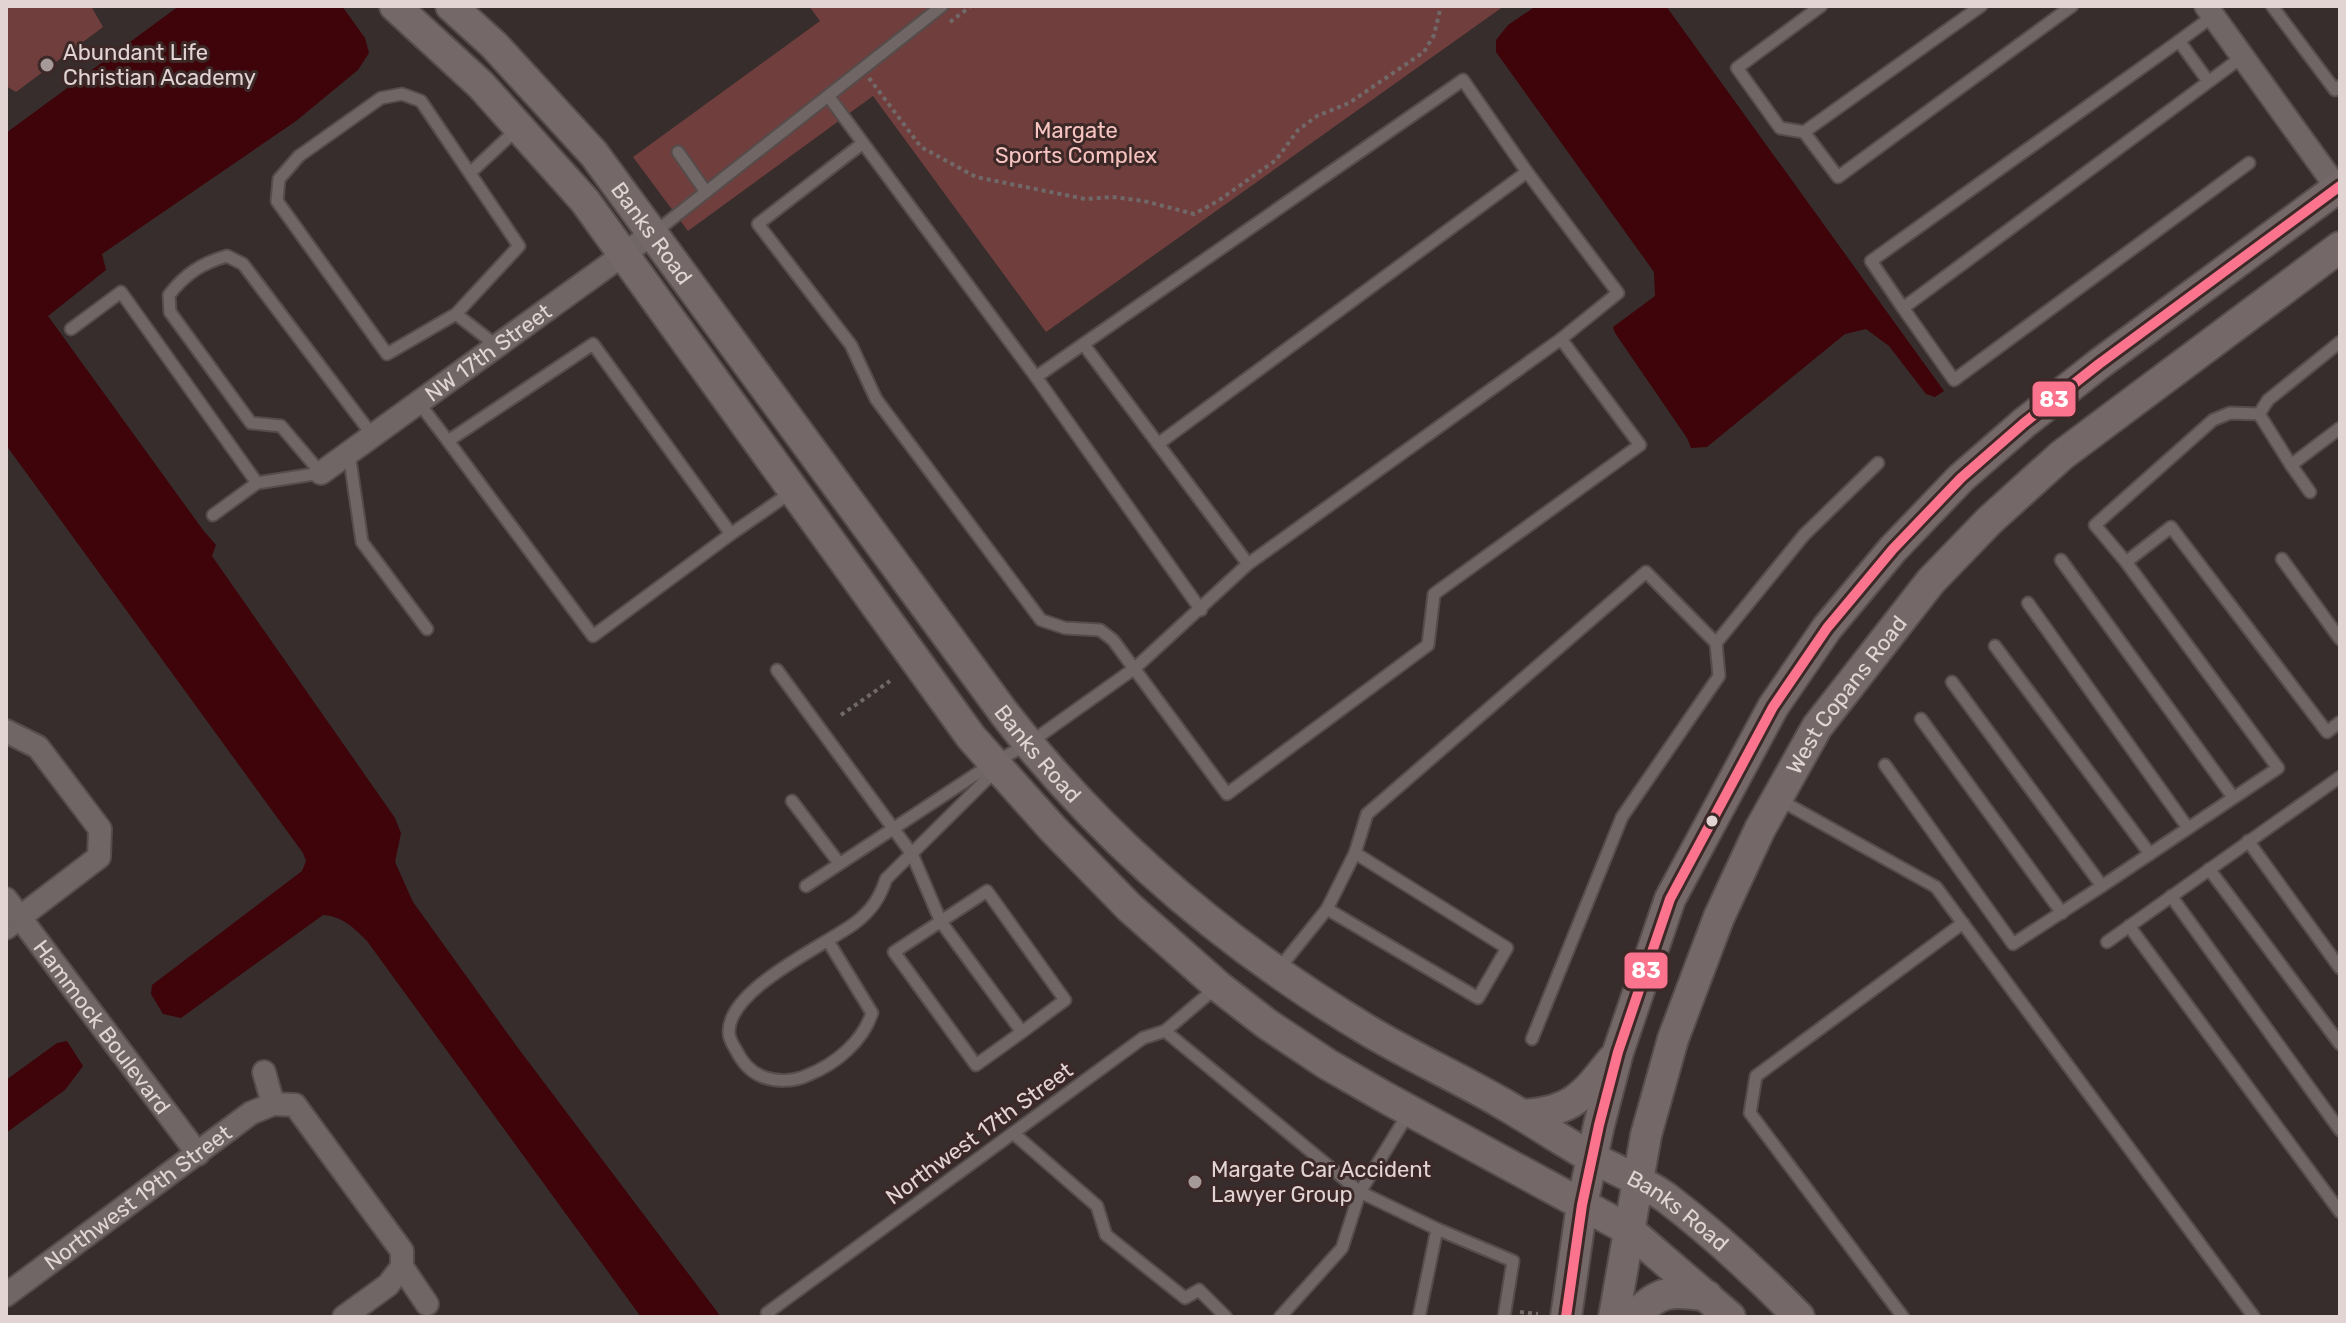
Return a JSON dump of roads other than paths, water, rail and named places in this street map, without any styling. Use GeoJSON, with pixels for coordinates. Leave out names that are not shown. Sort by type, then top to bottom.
{"type":"FeatureCollection","features":[{"type":"Feature","properties":{"kind":"street","name":"Banks Road"},"geometry":{"type":"LineString","coordinates":[[395,6],[481,85],[585,201],[971,737],[1053,829],[1129,907],[1218,986],[1267,1024],[1327,1064],[1629,1230],[1730,1317]]}},
{"type":"Feature","properties":{"kind":"street","name":"Banks Road"},"geometry":{"type":"LineString","coordinates":[[451,6],[494,45],[594,154],[1028,744],[1089,813],[1215,928],[1368,1031],[1667,1198],[1738,1258],[1799,1317]]}},
{"type":"Feature","properties":{"kind":"street"},"geometry":{"type":"LineString","coordinates":[[1552,1316],[1618,1052],[1670,899],[1773,707],[1827,628],[1961,478],[2024,423],[2339,189],[2209,11]]}},
{"type":"Feature","properties":{"kind":"street","name":"NW 17th Street"},"geometry":{"type":"LineString","coordinates":[[321,473],[653,233]]}},
{"type":"Feature","properties":{"kind":"street","name":"West Copans Road"},"geometry":{"type":"LineString","coordinates":[[1614,1317],[1646,1135],[1673,1039],[1719,917],[1777,799],[1817,727],[1931,581],[1990,520],[2062,455],[2340,247]]}},
{"type":"Feature","properties":{"kind":"street"},"geometry":{"type":"LineString","coordinates":[[6,731],[38,747],[100,829],[99,857],[13,923]]}},
{"type":"Feature","properties":{"kind":"street","name":"Hammock Boulevard"},"geometry":{"type":"LineString","coordinates":[[6,899],[13,923],[198,1154]]}},
{"type":"Feature","properties":{"kind":"street"},"geometry":{"type":"LineString","coordinates":[[1522,1115],[1544,1114],[1572,1104],[1584,1095],[1618,1052]]}},
{"type":"Feature","properties":{"kind":"street"},"geometry":{"type":"LineString","coordinates":[[264,1072],[273,1104],[295,1105],[402,1251],[402,1267],[427,1304]]}},
{"type":"Feature","properties":{"kind":"street","name":"Northwest 19th Street"},"geometry":{"type":"LineString","coordinates":[[6,1295],[251,1113],[273,1104]]}},
{"type":"Feature","properties":{"kind":"street"},"geometry":{"type":"LineString","coordinates":[[344,1317],[388,1285],[402,1267]]}},
{"type":"Feature","properties":{"kind":"street"},"geometry":{"type":"LineString","coordinates":[[1634,1317],[1657,1296],[1687,1292],[1707,1296]]}},
{"type":"Feature","properties":{"kind":"lane"},"geometry":{"type":"LineString","coordinates":[[653,233],[942,6]]}},
{"type":"Feature","properties":{"kind":"lane"},"geometry":{"type":"LineString","coordinates":[[1821,6],[1737,68],[1780,128],[1804,132],[1838,177],[2072,6]]}},
{"type":"Feature","properties":{"kind":"lane"},"geometry":{"type":"LineString","coordinates":[[1804,132],[1981,6]]}},
{"type":"Feature","properties":{"kind":"lane"},"geometry":{"type":"LineString","coordinates":[[2276,8],[2335,90],[2340,86]]}},
{"type":"Feature","properties":{"kind":"lane"},"geometry":{"type":"LineString","coordinates":[[2209,11],[2179,41],[1871,261],[1954,380],[2249,163]]}},
{"type":"Feature","properties":{"kind":"lane"},"geometry":{"type":"LineString","coordinates":[[2179,41],[2208,81]]}},
{"type":"Feature","properties":{"kind":"lane"},"geometry":{"type":"LineString","coordinates":[[1903,308],[2242,57]]}},
{"type":"Feature","properties":{"kind":"lane"},"geometry":{"type":"LineString","coordinates":[[806,886],[993,763],[1028,744],[1135,668],[1248,564],[1561,339],[1618,293],[1463,80],[1036,377]]}},
{"type":"Feature","properties":{"kind":"lane"},"geometry":{"type":"LineString","coordinates":[[402,94],[421,101],[519,246],[456,314],[387,354],[277,201],[279,179],[299,156],[381,98],[402,94]]}},
{"type":"Feature","properties":{"kind":"lane"},"geometry":{"type":"LineString","coordinates":[[829,97],[1036,377],[1201,610]]}},
{"type":"Feature","properties":{"kind":"lane"},"geometry":{"type":"LineString","coordinates":[[470,173],[520,126]]}},
{"type":"Feature","properties":{"kind":"lane"},"geometry":{"type":"LineString","coordinates":[[863,143],[758,224],[851,345],[876,399],[1041,620],[1065,628],[1100,630],[1113,640],[1227,794],[1428,645],[1434,594],[1640,445],[1561,339]]}},
{"type":"Feature","properties":{"kind":"lane"},"geometry":{"type":"LineString","coordinates":[[678,152],[706,192]]}},
{"type":"Feature","properties":{"kind":"lane"},"geometry":{"type":"LineString","coordinates":[[1158,444],[1527,172]]}},
{"type":"Feature","properties":{"kind":"lane"},"geometry":{"type":"LineString","coordinates":[[321,473],[281,426],[251,423],[170,312],[169,295],[182,277],[207,262],[227,256],[243,264],[373,436]]}},
{"type":"Feature","properties":{"kind":"lane"},"geometry":{"type":"LineString","coordinates":[[71,329],[121,292],[257,483]]}},
{"type":"Feature","properties":{"kind":"lane"},"geometry":{"type":"LineString","coordinates":[[456,314],[498,346]]}},
{"type":"Feature","properties":{"kind":"lane"},"geometry":{"type":"LineString","coordinates":[[2259,414],[2268,400],[2340,342]]}},
{"type":"Feature","properties":{"kind":"lane"},"geometry":{"type":"LineString","coordinates":[[448,441],[593,344],[731,534]]}},
{"type":"Feature","properties":{"kind":"lane"},"geometry":{"type":"LineString","coordinates":[[1084,345],[1248,564]]}},
{"type":"Feature","properties":{"kind":"lane"},"geometry":{"type":"LineString","coordinates":[[419,403],[593,636],[794,491]]}},
{"type":"Feature","properties":{"kind":"lane"},"geometry":{"type":"LineString","coordinates":[[1885,765],[2013,944],[2278,768],[2126,562],[2095,525],[2213,420],[2230,413],[2259,414]]}},
{"type":"Feature","properties":{"kind":"lane"},"geometry":{"type":"LineString","coordinates":[[2259,414],[2310,492]]}},
{"type":"Feature","properties":{"kind":"lane"},"geometry":{"type":"LineString","coordinates":[[2291,465],[2340,428]]}},
{"type":"Feature","properties":{"kind":"lane"},"geometry":{"type":"LineString","coordinates":[[349,453],[362,542],[427,629]]}},
{"type":"Feature","properties":{"kind":"lane"},"geometry":{"type":"LineString","coordinates":[[1716,643],[1804,535],[1878,463]]}},
{"type":"Feature","properties":{"kind":"lane"},"geometry":{"type":"LineString","coordinates":[[213,515],[257,483],[321,473]]}},
{"type":"Feature","properties":{"kind":"lane"},"geometry":{"type":"LineString","coordinates":[[2126,562],[2171,527],[2327,732],[2340,722]]}},
{"type":"Feature","properties":{"kind":"lane"},"geometry":{"type":"LineString","coordinates":[[2282,559],[2340,639]]}},
{"type":"Feature","properties":{"kind":"lane"},"geometry":{"type":"LineString","coordinates":[[2061,560],[2233,797]]}},
{"type":"Feature","properties":{"kind":"lane"},"geometry":{"type":"LineString","coordinates":[[1277,971],[1327,909],[1355,853],[1367,814],[1646,572],[1716,643],[1719,676],[1622,817],[1532,1039]]}},
{"type":"Feature","properties":{"kind":"lane"},"geometry":{"type":"LineString","coordinates":[[2028,603],[2188,828]]}},
{"type":"Feature","properties":{"kind":"lane"},"geometry":{"type":"LineString","coordinates":[[1995,646],[2150,854]]}},
{"type":"Feature","properties":{"kind":"lane"},"geometry":{"type":"LineString","coordinates":[[777,670],[912,854],[941,922],[1022,1032]]}},
{"type":"Feature","properties":{"kind":"lane"},"geometry":{"type":"LineString","coordinates":[[1952,682],[2102,886]]}},
{"type":"Feature","properties":{"kind":"lane"},"geometry":{"type":"LineString","coordinates":[[1921,719],[2062,913]]}},
{"type":"Feature","properties":{"kind":"lane"},"geometry":{"type":"LineString","coordinates":[[828,941],[872,1013],[868,1027],[856,1043],[808,1075],[771,1080],[754,1073],[740,1059],[728,1035],[730,1022],[739,1005],[767,981],[869,910],[880,898],[886,879],[990,776],[993,763]]}},
{"type":"Feature","properties":{"kind":"lane"},"geometry":{"type":"LineString","coordinates":[[2107,942],[2340,777]]}},
{"type":"Feature","properties":{"kind":"lane"},"geometry":{"type":"LineString","coordinates":[[1777,799],[1936,887],[2254,1317]]}},
{"type":"Feature","properties":{"kind":"lane"},"geometry":{"type":"LineString","coordinates":[[792,801],[839,863]]}},
{"type":"Feature","properties":{"kind":"lane"},"geometry":{"type":"LineString","coordinates":[[2248,841],[2340,968]]}},
{"type":"Feature","properties":{"kind":"lane"},"geometry":{"type":"LineString","coordinates":[[1327,909],[1478,998],[1507,948],[1355,853]]}},
{"type":"Feature","properties":{"kind":"lane"},"geometry":{"type":"LineString","coordinates":[[2209,869],[2340,1044]]}},
{"type":"Feature","properties":{"kind":"lane"},"geometry":{"type":"LineString","coordinates":[[987,891],[1065,1000],[976,1065],[894,952],[941,922],[987,891]]}},
{"type":"Feature","properties":{"kind":"lane"},"geometry":{"type":"LineString","coordinates":[[2171,896],[2340,1130]]}},
{"type":"Feature","properties":{"kind":"lane"},"geometry":{"type":"LineString","coordinates":[[1903,1317],[1750,1113],[1756,1076],[1963,923]]}},
{"type":"Feature","properties":{"kind":"lane"},"geometry":{"type":"LineString","coordinates":[[2129,926],[2340,1212]]}},
{"type":"Feature","properties":{"kind":"lane","name":"Northwest 17th Street"},"geometry":{"type":"LineString","coordinates":[[770,1317],[767,1313],[1143,1038],[1165,1031],[1218,986]]}},
{"type":"Feature","properties":{"kind":"lane"},"geometry":{"type":"LineString","coordinates":[[1165,1031],[1360,1192],[1513,1261],[1504,1317]]}},
{"type":"Feature","properties":{"kind":"lane"},"geometry":{"type":"LineString","coordinates":[[1280,1317],[1342,1248],[1360,1192],[1410,1111]]}},
{"type":"Feature","properties":{"kind":"lane"},"geometry":{"type":"LineString","coordinates":[[1013,1133],[1097,1206],[1106,1235],[1185,1298],[1199,1290],[1226,1317]]}},
{"type":"Feature","properties":{"kind":"lane"},"geometry":{"type":"LineString","coordinates":[[1419,1317],[1437,1229]]}},
{"type":"Feature","properties":{"kind":"place","name":"Abundant Life Christian Academy"},"geometry":{"type":"Point","coordinates":[47,65]}},
{"type":"Feature","properties":{"kind":"place","name":"Margate Car Accident Lawyer Group"},"geometry":{"type":"Point","coordinates":[1195,1182]}},
{"type":"Feature","properties":{"kind":"park label","name":"Margate Sports Complex"},"geometry":{"type":"Point","coordinates":[1076,142]}}]}
